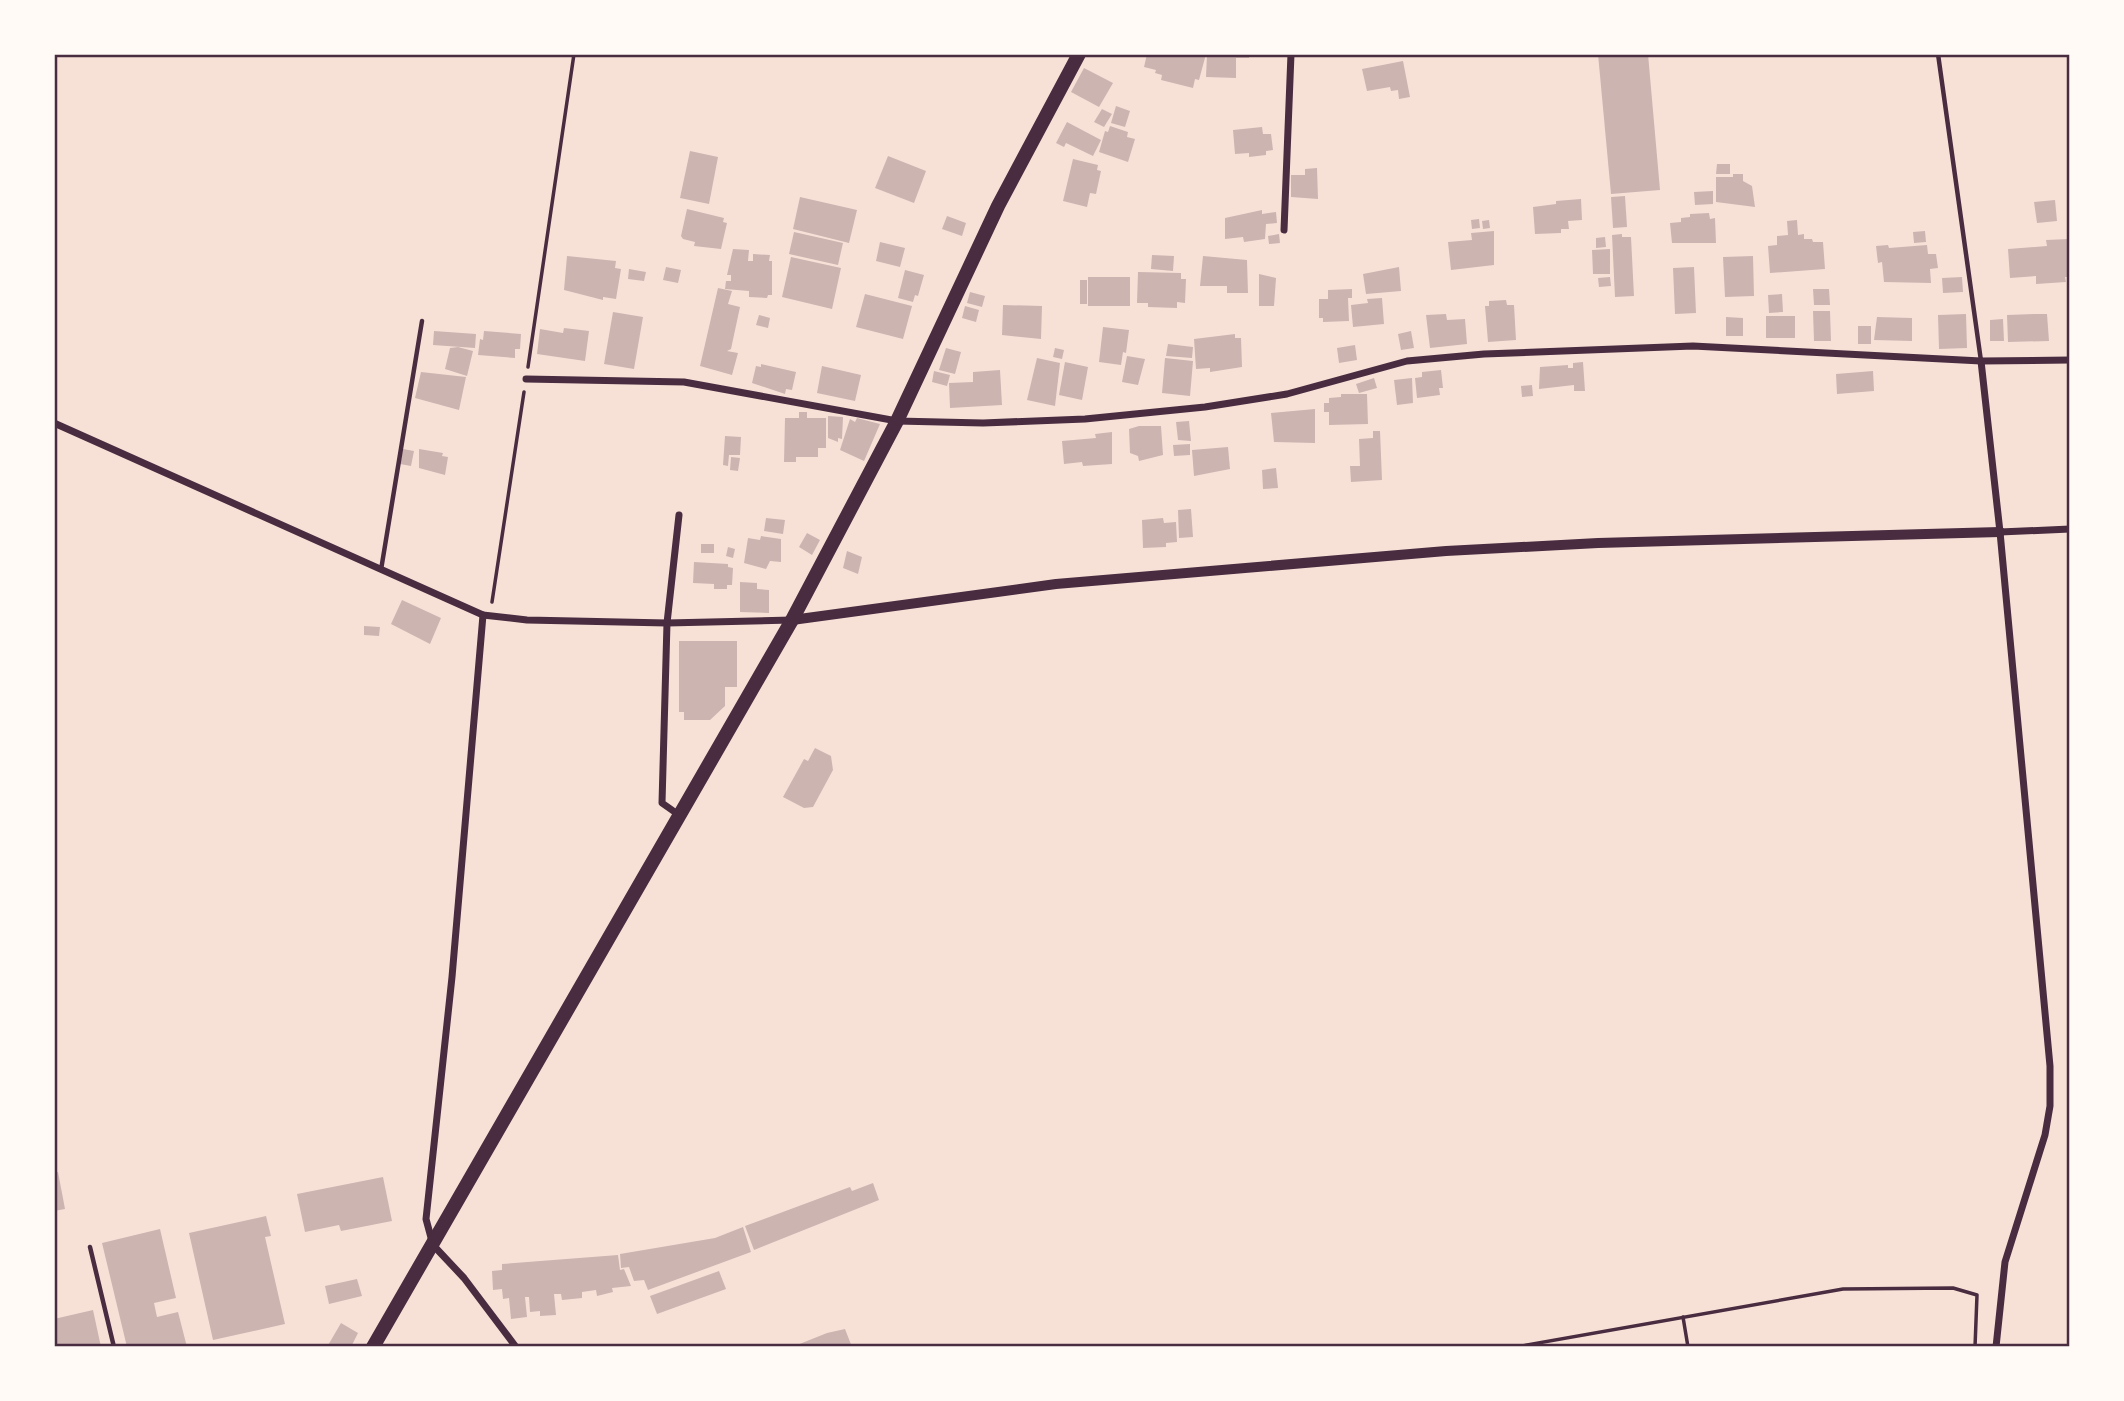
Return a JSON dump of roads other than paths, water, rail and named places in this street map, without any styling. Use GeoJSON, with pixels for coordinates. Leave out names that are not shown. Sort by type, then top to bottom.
{"type":"FeatureCollection","features":[{"type":"Feature","properties":{"kind":"main road"},"geometry":{"type":"LineString","coordinates":[[373,1347],[792,620],[897,421],[999,206],[1079,54]]}},
{"type":"Feature","properties":{"kind":"street"},"geometry":{"type":"LineString","coordinates":[[1284,230],[1291,54]]}},
{"type":"Feature","properties":{"kind":"street"},"geometry":{"type":"LineString","coordinates":[[526,379],[684,382],[897,421],[960,423],[1059,420],[1205,407],[1287,394],[1407,361],[1484,354],[1693,346],[1981,361],[2070,360]]}},
{"type":"Feature","properties":{"kind":"street"},"geometry":{"type":"LineString","coordinates":[[1981,361],[2000,532],[2050,1093],[2039,1163],[2005,1262],[1996,1347]]}},
{"type":"Feature","properties":{"kind":"street"},"geometry":{"type":"LineString","coordinates":[[54,423],[381,571],[486,615],[527,620],[667,623],[792,620],[1056,584],[1446,551],[1598,543],[2070,529]]}},
{"type":"Feature","properties":{"kind":"street"},"geometry":{"type":"LineString","coordinates":[[679,515],[667,623],[662,803],[679,815]]}},
{"type":"Feature","properties":{"kind":"street"},"geometry":{"type":"LineString","coordinates":[[486,615],[426,1219],[433,1245],[464,1278],[516,1347]]}},
{"type":"Feature","properties":{"kind":"lane"},"geometry":{"type":"LineString","coordinates":[[1938,54],[1981,361]]}},
{"type":"Feature","properties":{"kind":"lane"},"geometry":{"type":"LineString","coordinates":[[381,571],[422,321]]}},
{"type":"Feature","properties":{"kind":"lane"},"geometry":{"type":"LineString","coordinates":[[90,1247],[114,1347]]}}]}
